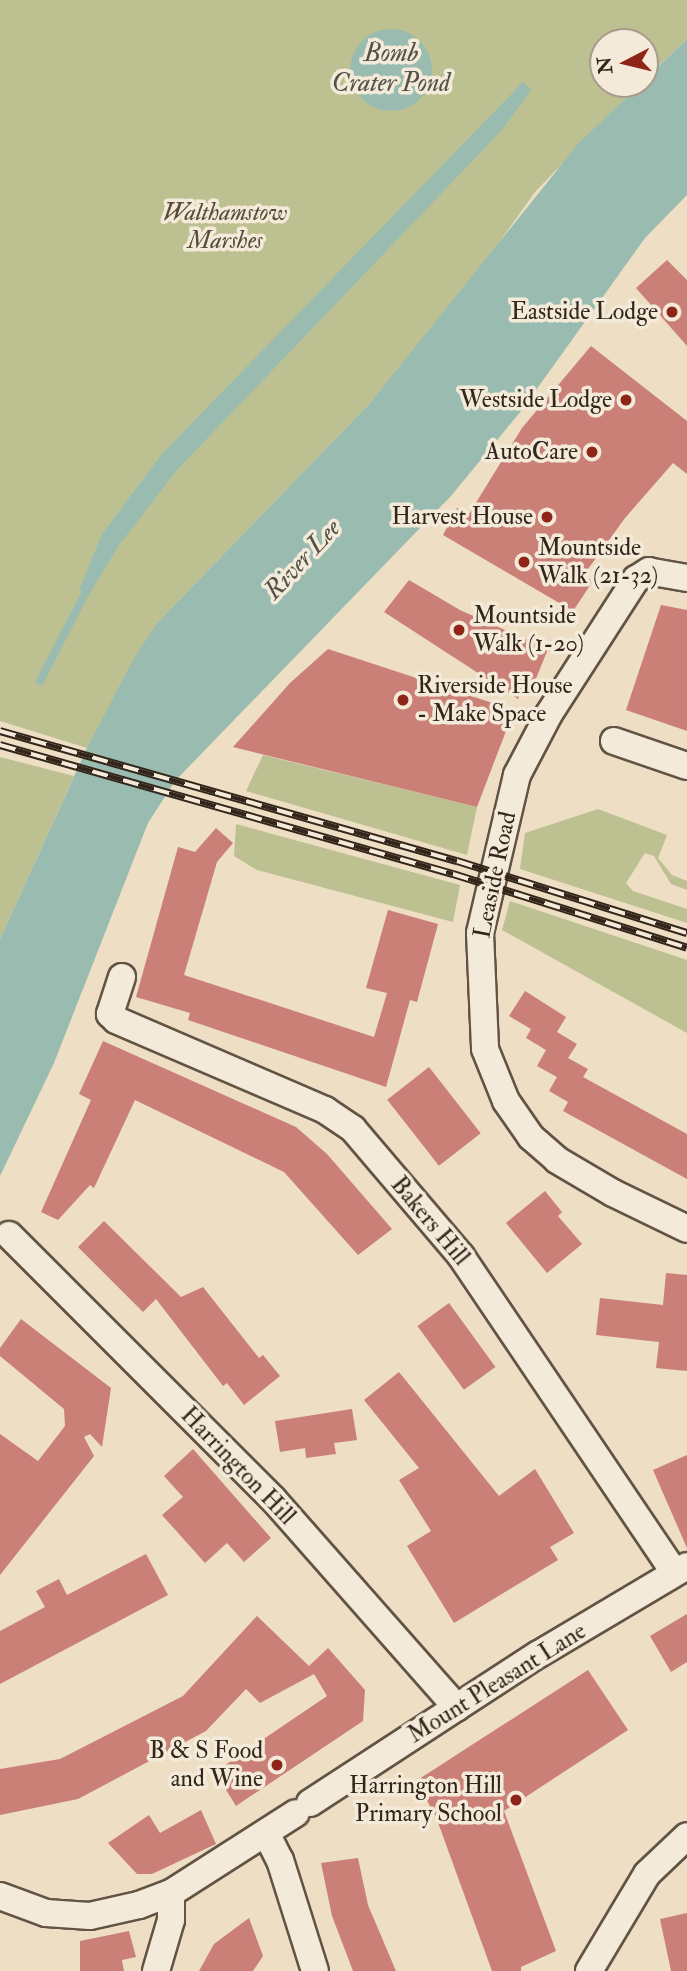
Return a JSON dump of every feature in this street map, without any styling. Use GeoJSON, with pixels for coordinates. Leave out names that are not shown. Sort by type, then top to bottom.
{"type":"FeatureCollection","features":[{"type":"Feature","properties":{"kind":"street","name":"Leaside Road"},"geometry":{"type":"LineString","coordinates":[[687,578],[649,571],[636,579],[612,610],[517,775],[480,933],[480,1021],[485,1049],[506,1101],[531,1137],[557,1160],[613,1194],[687,1229]]}},
{"type":"Feature","properties":{"kind":"street"},"geometry":{"type":"LineString","coordinates":[[614,741],[687,766]]}},
{"type":"Feature","properties":{"kind":"street","name":"Bakers Hill"},"geometry":{"type":"LineString","coordinates":[[122,977],[110,1014],[116,1020],[313,1104],[353,1129],[461,1256],[680,1569]]}},
{"type":"Feature","properties":{"kind":"street","name":"Harrington Hill"},"geometry":{"type":"LineString","coordinates":[[9,1235],[273,1499],[457,1708]]}},
{"type":"Feature","properties":{"kind":"street","name":"Mount Pleasant Lane"},"geometry":{"type":"LineString","coordinates":[[0,1896],[46,1913],[90,1916],[171,1893],[457,1708],[680,1569]]}},
{"type":"Feature","properties":{"kind":"street"},"geometry":{"type":"LineString","coordinates":[[266,1833],[279,1860],[315,1971]]}},
{"type":"Feature","properties":{"kind":"street"},"geometry":{"type":"LineString","coordinates":[[589,1971],[614,1921],[647,1874],[687,1836]]}},
{"type":"Feature","properties":{"kind":"street"},"geometry":{"type":"LineString","coordinates":[[156,1971],[171,1920],[171,1893]]}},
{"type":"Feature","properties":{"kind":"green space","name":"Walthamstow Marshes"},"geometry":{"type":"Polygon","coordinates":[[[0,0],[687,0],[687,39],[659,66],[659,28],[589,28],[589,98],[626,98],[535,192],[468,286],[370,403],[158,622],[87,748],[0,721],[0,0]]]}},
{"type":"Feature","properties":{"kind":"green space"},"geometry":{"type":"Polygon","coordinates":[[[263,755],[477,807],[467,855],[246,791],[263,755]]]}},
{"type":"Feature","properties":{"kind":"green space"},"geometry":{"type":"Polygon","coordinates":[[[0,757],[74,776],[0,939],[0,757]]]}},
{"type":"Feature","properties":{"kind":"green space"},"geometry":{"type":"Polygon","coordinates":[[[598,809],[667,835],[658,858],[672,875],[687,881],[687,890],[671,884],[654,856],[645,853],[626,883],[633,891],[687,909],[687,923],[520,869],[525,833],[598,809]]]}},
{"type":"Feature","properties":{"kind":"green space"},"geometry":{"type":"Polygon","coordinates":[[[236,824],[460,885],[453,922],[257,870],[234,856],[236,824]]]}},
{"type":"Feature","properties":{"kind":"green space"},"geometry":{"type":"Polygon","coordinates":[[[510,901],[687,960],[687,1033],[502,930],[510,901]]]}},
{"type":"Feature","properties":{"kind":"water","name":"Bomb Crater Pond"},"geometry":{"type":"Polygon","coordinates":[[[391,29],[407,32],[420,41],[429,54],[432,70],[429,86],[420,99],[407,108],[391,111],[375,108],[362,99],[353,86],[350,70],[353,54],[362,41],[375,32],[391,29]]]}},
{"type":"Feature","properties":{"kind":"water","name":"River Lee"},"geometry":{"type":"Polygon","coordinates":[[[687,39],[687,195],[645,238],[521,411],[451,496],[175,781],[148,823],[54,1063],[0,1176],[0,939],[87,748],[134,658],[158,622],[370,403],[578,144],[626,98],[659,98],[659,66],[687,39]]]}},
{"type":"Feature","properties":{"kind":"water"},"geometry":{"type":"Polygon","coordinates":[[[523,82],[531,90],[502,130],[177,470],[119,545],[89,595],[79,590],[102,534],[161,455],[523,82]]]}},
{"type":"Feature","properties":{"kind":"building","name":"Eastside Lodge"},"geometry":{"type":"Polygon","coordinates":[[[667,260],[687,280],[687,346],[636,288],[667,260]]]}},
{"type":"Feature","properties":{"kind":"building"},"geometry":{"type":"Polygon","coordinates":[[[591,346],[687,421],[687,474],[673,463],[625,518],[583,576],[593,581],[573,611],[443,535],[457,508],[469,514],[522,428],[591,346]]]}},
{"type":"Feature","properties":{"kind":"building","name":"Mountside Walk (1-20)"},"geometry":{"type":"Polygon","coordinates":[[[409,580],[460,610],[548,649],[533,686],[525,683],[518,699],[384,612],[409,580]]]}},
{"type":"Feature","properties":{"kind":"building"},"geometry":{"type":"Polygon","coordinates":[[[661,605],[687,610],[687,731],[626,710],[661,605]]]}},
{"type":"Feature","properties":{"kind":"building"},"geometry":{"type":"Polygon","coordinates":[[[328,649],[514,710],[477,807],[233,747],[290,683],[328,649]]]}},
{"type":"Feature","properties":{"kind":"building"},"geometry":{"type":"Polygon","coordinates":[[[216,828],[233,843],[217,862],[184,975],[374,1037],[387,993],[366,988],[388,910],[438,924],[417,1002],[410,1000],[386,1087],[188,1020],[190,1013],[136,997],[178,847],[195,852],[216,828]]]}},
{"type":"Feature","properties":{"kind":"building"},"geometry":{"type":"Polygon","coordinates":[[[525,991],[566,1017],[557,1032],[577,1044],[568,1058],[588,1069],[583,1077],[687,1134],[687,1179],[563,1111],[568,1102],[549,1091],[557,1077],[537,1066],[546,1050],[526,1038],[531,1029],[509,1016],[525,991]]]}},
{"type":"Feature","properties":{"kind":"building"},"geometry":{"type":"Polygon","coordinates":[[[103,1041],[296,1127],[327,1154],[392,1229],[358,1255],[284,1172],[135,1100],[94,1188],[90,1185],[58,1220],[41,1212],[91,1100],[79,1094],[103,1041]]]}},
{"type":"Feature","properties":{"kind":"building"},"geometry":{"type":"Polygon","coordinates":[[[429,1067],[481,1133],[439,1166],[387,1100],[429,1067]]]}},
{"type":"Feature","properties":{"kind":"building"},"geometry":{"type":"Polygon","coordinates":[[[545,1191],[562,1212],[558,1216],[582,1244],[547,1273],[506,1223],[545,1191]]]}},
{"type":"Feature","properties":{"kind":"building"},"geometry":{"type":"Polygon","coordinates":[[[104,1221],[181,1297],[203,1287],[259,1358],[263,1355],[280,1376],[244,1405],[227,1383],[223,1386],[156,1299],[143,1312],[78,1247],[104,1221]]]}},
{"type":"Feature","properties":{"kind":"building"},"geometry":{"type":"Polygon","coordinates":[[[666,1273],[687,1275],[687,1371],[656,1368],[659,1342],[596,1335],[600,1298],[663,1305],[666,1273]]]}},
{"type":"Feature","properties":{"kind":"building"},"geometry":{"type":"Polygon","coordinates":[[[449,1303],[495,1367],[464,1390],[417,1326],[449,1303]]]}},
{"type":"Feature","properties":{"kind":"building"},"geometry":{"type":"Polygon","coordinates":[[[21,1319],[111,1388],[102,1447],[90,1434],[84,1437],[94,1456],[0,1575],[0,1434],[38,1461],[65,1426],[64,1409],[0,1356],[0,1348],[21,1319]]]}},
{"type":"Feature","properties":{"kind":"building"},"geometry":{"type":"Polygon","coordinates":[[[399,1372],[499,1496],[535,1469],[574,1533],[550,1547],[558,1560],[454,1623],[407,1546],[431,1531],[399,1480],[419,1468],[364,1400],[399,1372]]]}},
{"type":"Feature","properties":{"kind":"building"},"geometry":{"type":"Polygon","coordinates":[[[352,1409],[357,1440],[334,1443],[336,1454],[306,1458],[305,1448],[280,1452],[275,1421],[352,1409]]]}},
{"type":"Feature","properties":{"kind":"building"},"geometry":{"type":"Polygon","coordinates":[[[193,1449],[271,1538],[244,1562],[227,1543],[205,1563],[162,1515],[183,1497],[164,1476],[193,1449]]]}},
{"type":"Feature","properties":{"kind":"building"},"geometry":{"type":"Polygon","coordinates":[[[687,1455],[687,1548],[653,1470],[687,1455]]]}},
{"type":"Feature","properties":{"kind":"building"},"geometry":{"type":"Polygon","coordinates":[[[146,1554],[168,1595],[0,1684],[0,1631],[45,1607],[36,1591],[59,1579],[67,1595],[146,1554]]]}},
{"type":"Feature","properties":{"kind":"building"},"geometry":{"type":"Polygon","coordinates":[[[687,1614],[687,1662],[671,1672],[650,1636],[687,1614]]]}},
{"type":"Feature","properties":{"kind":"building"},"geometry":{"type":"Polygon","coordinates":[[[257,1616],[309,1666],[328,1648],[365,1690],[363,1721],[236,1806],[215,1772],[327,1696],[314,1674],[260,1703],[246,1689],[206,1731],[78,1799],[0,1815],[0,1769],[60,1759],[183,1696],[257,1616]]]}},
{"type":"Feature","properties":{"kind":"building"},"geometry":{"type":"Polygon","coordinates":[[[588,1670],[628,1730],[504,1811],[556,1951],[521,1967],[521,1971],[492,1971],[436,1817],[416,1781],[588,1670]]]}},
{"type":"Feature","properties":{"kind":"building"},"geometry":{"type":"Polygon","coordinates":[[[201,1810],[216,1844],[152,1874],[137,1874],[108,1843],[149,1815],[160,1833],[201,1810]]]}},
{"type":"Feature","properties":{"kind":"building"},"geometry":{"type":"Polygon","coordinates":[[[358,1858],[368,1905],[396,1971],[353,1971],[332,1916],[321,1863],[358,1858]]]}},
{"type":"Feature","properties":{"kind":"building"},"geometry":{"type":"Polygon","coordinates":[[[687,1913],[687,1971],[671,1971],[660,1919],[687,1913]]]}},
{"type":"Feature","properties":{"kind":"building"},"geometry":{"type":"Polygon","coordinates":[[[249,1918],[263,1956],[253,1971],[199,1971],[214,1944],[249,1918]]]}},
{"type":"Feature","properties":{"kind":"building"},"geometry":{"type":"Polygon","coordinates":[[[129,1931],[136,1957],[122,1960],[124,1971],[80,1971],[80,1941],[129,1931]]]}},
{"type":"Feature","properties":{"kind":"waterway"},"geometry":{"type":"LineString","coordinates":[[40,681],[90,584]]}},
{"type":"Feature","properties":{"kind":"railway"},"geometry":{"type":"LineString","coordinates":[[0,731],[457,861],[687,933]]}},
{"type":"Feature","properties":{"kind":"railway"},"geometry":{"type":"LineString","coordinates":[[0,745],[453,874],[687,948]]}},
{"type":"Feature","properties":{"kind":"place","name":"Eastside Lodge"},"geometry":{"type":"Point","coordinates":[672,312]}},
{"type":"Feature","properties":{"kind":"place","name":"Westside Lodge"},"geometry":{"type":"Point","coordinates":[626,400]}},
{"type":"Feature","properties":{"kind":"place","name":"AutoCare"},"geometry":{"type":"Point","coordinates":[592,452]}},
{"type":"Feature","properties":{"kind":"place","name":"Harvest House"},"geometry":{"type":"Point","coordinates":[547,517]}},
{"type":"Feature","properties":{"kind":"place","name":"Mountside Walk (21-32)"},"geometry":{"type":"Point","coordinates":[524,562]}},
{"type":"Feature","properties":{"kind":"place","name":"Mountside Walk (1-20)"},"geometry":{"type":"Point","coordinates":[459,630]}},
{"type":"Feature","properties":{"kind":"place","name":"Riverside House - Make Space"},"geometry":{"type":"Point","coordinates":[403,700]}},
{"type":"Feature","properties":{"kind":"place","name":"B & S Food and Wine"},"geometry":{"type":"Point","coordinates":[277,1765]}},
{"type":"Feature","properties":{"kind":"place","name":"Harrington Hill Primary School"},"geometry":{"type":"Point","coordinates":[516,1800]}}]}
